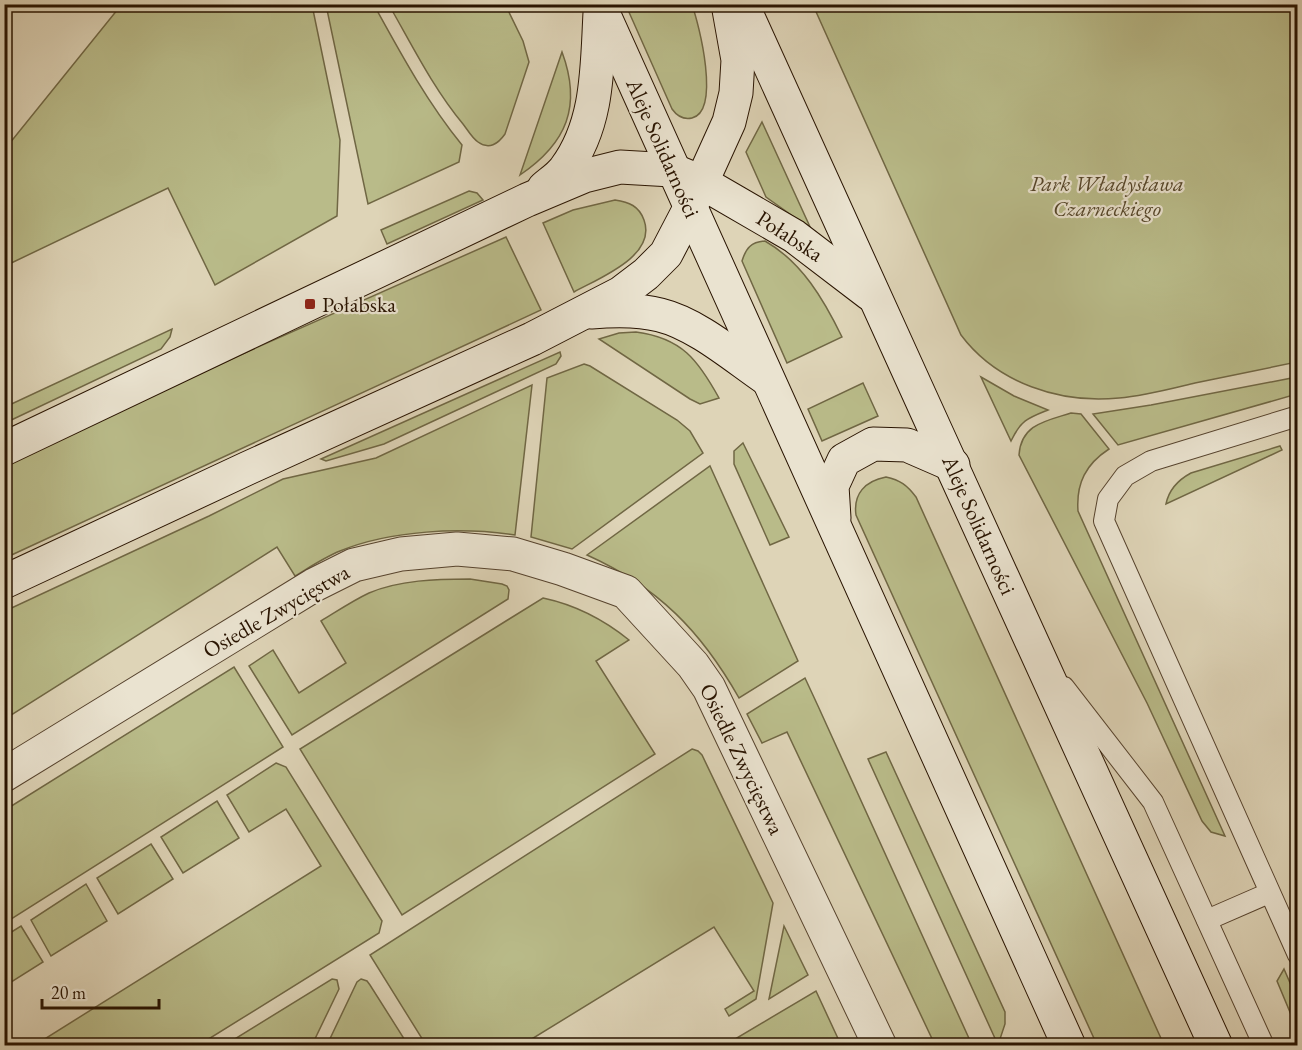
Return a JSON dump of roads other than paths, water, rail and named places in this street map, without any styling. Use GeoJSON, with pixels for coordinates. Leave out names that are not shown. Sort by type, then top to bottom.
{"type":"FeatureCollection","features":[{"type":"Feature","properties":{"kind":"street"},"geometry":{"type":"LineString","coordinates":[[4,582],[532,339],[621,292],[646,274],[666,254],[688,187],[729,122],[736,93],[738,60],[728,4]]}},
{"type":"Feature","properties":{"kind":"street","name":"Aleje Solidarności"},"geometry":{"type":"LineString","coordinates":[[742,4],[1216,1046]]}},
{"type":"Feature","properties":{"kind":"street"},"geometry":{"type":"LineString","coordinates":[[531,198],[564,171],[588,125],[595,92],[600,6]]}},
{"type":"Feature","properties":{"kind":"street","name":"Aleje Solidarności"},"geometry":{"type":"LineString","coordinates":[[600,6],[688,187],[767,379],[1069,1046]]}},
{"type":"Feature","properties":{"kind":"street","name":"Połabska"},"geometry":{"type":"LineString","coordinates":[[4,449],[531,198],[584,176],[620,167],[688,187],[794,236],[874,297]]}},
{"type":"Feature","properties":{"kind":"street"},"geometry":{"type":"LineString","coordinates":[[583,313],[623,310],[661,315],[694,329],[767,379]]}},
{"type":"Feature","properties":{"kind":"street"},"geometry":{"type":"LineString","coordinates":[[835,528],[832,486],[844,460],[873,444],[908,445],[952,465]]}},
{"type":"Feature","properties":{"kind":"street","name":"Osiedle Zwycięstwa"},"geometry":{"type":"LineString","coordinates":[[4,775],[314,585],[354,565],[401,554],[457,549],[513,554],[563,569],[626,592],[693,665],[709,688],[880,1046]]}},
{"type":"Feature","properties":{"kind":"lane"},"geometry":{"type":"LineString","coordinates":[[1298,416],[1151,461],[1125,476],[1108,499],[1104,521],[1298,955]]}},
{"type":"Feature","properties":{"kind":"lane"},"geometry":{"type":"LineString","coordinates":[[1036,651],[1153,802],[1264,1046]]}},
{"type":"Feature","properties":{"kind":"lane"},"geometry":{"type":"LineString","coordinates":[[1207,920],[1269,893]]}},
{"type":"Feature","properties":{"kind":"place","name":"Połabska"},"geometry":{"type":"Point","coordinates":[310,304]}},
{"type":"Feature","properties":{"kind":"park label","name":"Park Władysława Czarneckiego"},"geometry":{"type":"Point","coordinates":[1107,196]}}]}
